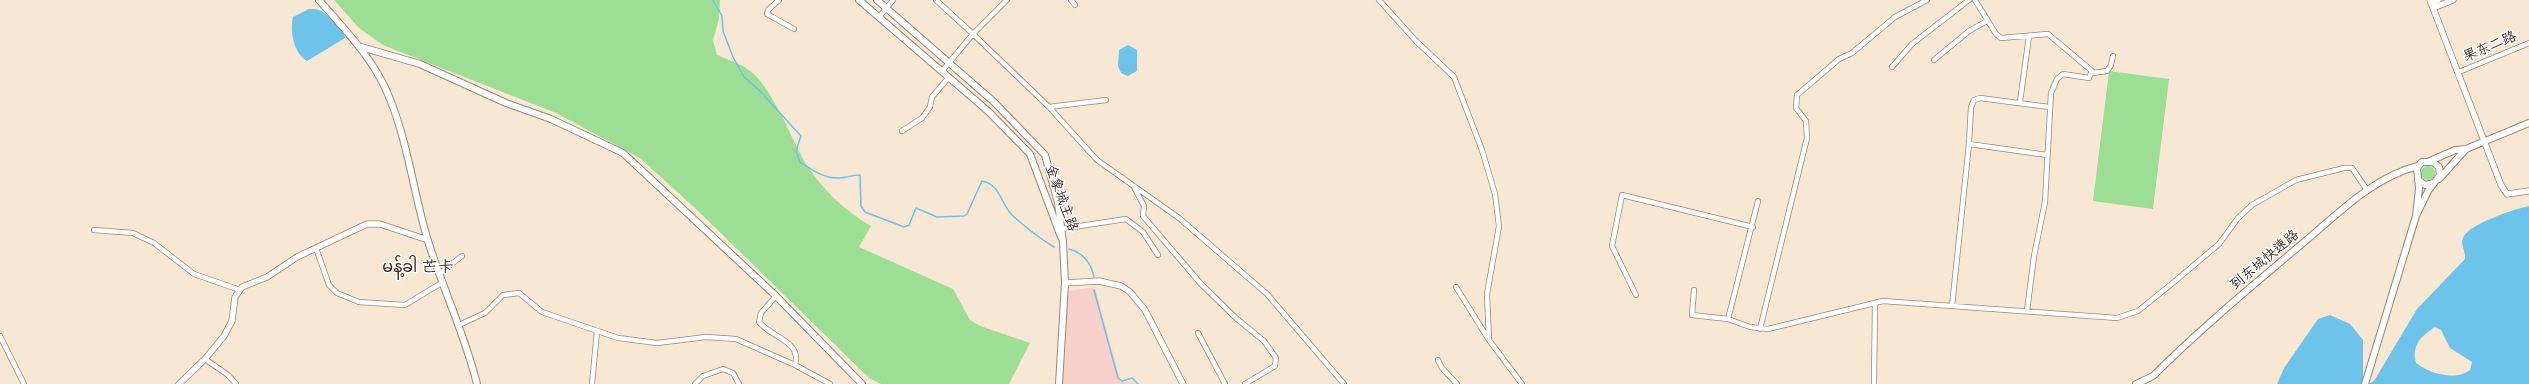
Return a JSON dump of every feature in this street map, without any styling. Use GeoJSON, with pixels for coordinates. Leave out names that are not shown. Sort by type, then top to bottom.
{"type":"FeatureCollection","features":[{"type":"Feature","properties":{"kind":"main road"},"geometry":{"type":"LineString","coordinates":[[319,0],[361,47],[387,91],[397,117],[428,240],[459,325],[477,384]]}},
{"type":"Feature","properties":{"kind":"main road","name":"金象城主路"},"geometry":{"type":"LineString","coordinates":[[859,0],[949,77],[1030,154],[1060,229]]}},
{"type":"Feature","properties":{"kind":"main road","name":"金象城主路"},"geometry":{"type":"LineString","coordinates":[[877,0],[951,62],[1007,115],[1046,155],[1063,242],[1065,283],[1059,384]]}},
{"type":"Feature","properties":{"kind":"main road"},"geometry":{"type":"LineString","coordinates":[[361,47],[420,64],[506,103],[572,128],[623,153],[776,296],[862,384]]}},
{"type":"Feature","properties":{"kind":"main road"},"geometry":{"type":"LineString","coordinates":[[1000,124],[1007,115]]}},
{"type":"Feature","properties":{"kind":"main road"},"geometry":{"type":"LineString","coordinates":[[2366,381],[2416,216],[2419,203],[2418,180],[2416,172],[2418,166],[2422,162],[2430,161],[2455,150],[2466,149],[2529,122]]}},
{"type":"Feature","properties":{"kind":"main road"},"geometry":{"type":"LineString","coordinates":[[2416,216],[2437,181],[2466,149]]}},
{"type":"Feature","properties":{"kind":"main road"},"geometry":{"type":"LineString","coordinates":[[2430,161],[2439,167],[2437,181]]}},
{"type":"Feature","properties":{"kind":"main road","name":"到东城快速路"},"geometry":{"type":"LineString","coordinates":[[2136,384],[2153,376],[2264,275],[2367,190],[2400,170],[2418,166]]}},
{"type":"Feature","properties":{"kind":"main road"},"geometry":{"type":"LineString","coordinates":[[2418,180],[2425,185],[2437,181]]}},
{"type":"Feature","properties":{"kind":"street"},"geometry":{"type":"LineString","coordinates":[[779,0],[768,10],[767,14],[794,29]]}},
{"type":"Feature","properties":{"kind":"street"},"geometry":{"type":"LineString","coordinates":[[879,17],[893,0]]}},
{"type":"Feature","properties":{"kind":"street"},"geometry":{"type":"LineString","coordinates":[[936,0],[1049,107],[1097,160],[1186,224],[1267,294],[1344,384]]}},
{"type":"Feature","properties":{"kind":"street"},"geometry":{"type":"LineString","coordinates":[[942,72],[973,34],[1007,0]]}},
{"type":"Feature","properties":{"kind":"street"},"geometry":{"type":"LineString","coordinates":[[1071,0],[1075,5]]}},
{"type":"Feature","properties":{"kind":"street"},"geometry":{"type":"LineString","coordinates":[[1379,0],[1416,41],[1454,77],[1482,150],[1495,194],[1500,226],[1486,294],[1489,340]]}},
{"type":"Feature","properties":{"kind":"street"},"geometry":{"type":"LineString","coordinates":[[1760,329],[1806,138],[1806,121],[1796,108],[1797,95],[1838,59],[1852,53],[1895,18],[1927,0]]}},
{"type":"Feature","properties":{"kind":"street"},"geometry":{"type":"LineString","coordinates":[[1892,67],[1912,44],[1969,0]]}},
{"type":"Feature","properties":{"kind":"street"},"geometry":{"type":"LineString","coordinates":[[1975,0],[1987,21],[2001,38],[2048,34],[2091,69],[2092,74]]}},
{"type":"Feature","properties":{"kind":"street"},"geometry":{"type":"LineString","coordinates":[[2431,4],[2438,0]]}},
{"type":"Feature","properties":{"kind":"street"},"geometry":{"type":"LineString","coordinates":[[2431,4],[2452,0]]}},
{"type":"Feature","properties":{"kind":"street"},"geometry":{"type":"LineString","coordinates":[[2431,4],[2459,72],[2501,185],[2507,194],[2529,191]]}},
{"type":"Feature","properties":{"kind":"street"},"geometry":{"type":"LineString","coordinates":[[1934,60],[1969,31],[1987,21]]}},
{"type":"Feature","properties":{"kind":"street"},"geometry":{"type":"LineString","coordinates":[[2020,102],[2029,36]]}},
{"type":"Feature","properties":{"kind":"street","name":"果东二路"},"geometry":{"type":"LineString","coordinates":[[2459,72],[2529,43]]}},
{"type":"Feature","properties":{"kind":"street"},"geometry":{"type":"LineString","coordinates":[[2028,311],[2034,256],[2045,202],[2049,107],[2051,93],[2057,80],[2063,74],[2080,78],[2089,78],[2092,74],[2107,71],[2112,65],[2112,56]]}},
{"type":"Feature","properties":{"kind":"street"},"geometry":{"type":"LineString","coordinates":[[902,131],[922,118],[930,107],[932,96],[949,77]]}},
{"type":"Feature","properties":{"kind":"street"},"geometry":{"type":"LineString","coordinates":[[1952,306],[1969,144],[1971,107],[1974,100],[1980,98],[2020,102],[2049,107]]}},
{"type":"Feature","properties":{"kind":"street"},"geometry":{"type":"LineString","coordinates":[[1049,107],[1106,100]]}},
{"type":"Feature","properties":{"kind":"street"},"geometry":{"type":"LineString","coordinates":[[1969,144],[2047,155]]}},
{"type":"Feature","properties":{"kind":"street"},"geometry":{"type":"LineString","coordinates":[[1694,290],[1692,315],[1728,319],[1760,329],[1875,303],[1894,301],[2117,318],[2130,315],[2138,311],[2219,244],[2238,218],[2252,205],[2296,180],[2344,168],[2352,168],[2367,190]]}},
{"type":"Feature","properties":{"kind":"street"},"geometry":{"type":"LineString","coordinates":[[1132,184],[1144,206],[1143,216],[1183,264],[1236,319],[1264,340],[1276,358],[1275,366],[1245,384]]}},
{"type":"Feature","properties":{"kind":"street"},"geometry":{"type":"LineString","coordinates":[[1636,295],[1612,246],[1622,195],[1753,227]]}},
{"type":"Feature","properties":{"kind":"street"},"geometry":{"type":"LineString","coordinates":[[1728,319],[1753,227],[1758,202]]}},
{"type":"Feature","properties":{"kind":"street"},"geometry":{"type":"LineString","coordinates":[[1060,229],[1126,219],[1142,232],[1158,255]]}},
{"type":"Feature","properties":{"kind":"street"},"geometry":{"type":"LineString","coordinates":[[179,384],[204,360],[224,336],[232,321],[235,297],[240,290],[251,282],[267,277],[297,257],[367,224],[380,224],[428,240]]}},
{"type":"Feature","properties":{"kind":"street"},"geometry":{"type":"LineString","coordinates":[[94,230],[133,233],[154,243],[194,274],[240,290]]}},
{"type":"Feature","properties":{"kind":"street"},"geometry":{"type":"LineString","coordinates":[[316,248],[329,285],[337,293],[359,302],[405,305],[443,282]]}},
{"type":"Feature","properties":{"kind":"street"},"geometry":{"type":"LineString","coordinates":[[440,272],[462,256]]}},
{"type":"Feature","properties":{"kind":"street"},"geometry":{"type":"LineString","coordinates":[[1065,283],[1099,281],[1121,286],[1130,292],[1145,310],[1183,384]]}},
{"type":"Feature","properties":{"kind":"street"},"geometry":{"type":"LineString","coordinates":[[1456,287],[1489,340],[1522,384]]}},
{"type":"Feature","properties":{"kind":"street"},"geometry":{"type":"LineString","coordinates":[[459,325],[485,313],[503,295],[519,293],[536,309],[597,331],[644,343],[678,342],[706,337],[736,339],[795,365],[830,384]]}},
{"type":"Feature","properties":{"kind":"street"},"geometry":{"type":"LineString","coordinates":[[776,296],[761,314],[759,322],[775,336],[794,347],[797,356],[795,365]]}},
{"type":"Feature","properties":{"kind":"street"},"geometry":{"type":"LineString","coordinates":[[1874,384],[1875,303]]}},
{"type":"Feature","properties":{"kind":"street"},"geometry":{"type":"LineString","coordinates":[[592,384],[597,331]]}},
{"type":"Feature","properties":{"kind":"street"},"geometry":{"type":"LineString","coordinates":[[1198,333],[1225,384]]}},
{"type":"Feature","properties":{"kind":"street"},"geometry":{"type":"LineString","coordinates":[[0,336],[24,384]]}},
{"type":"Feature","properties":{"kind":"street"},"geometry":{"type":"LineString","coordinates":[[204,360],[228,375],[236,384]]}},
{"type":"Feature","properties":{"kind":"street"},"geometry":{"type":"LineString","coordinates":[[1438,360],[1442,368],[1457,384]]}},
{"type":"Feature","properties":{"kind":"street"},"geometry":{"type":"LineString","coordinates":[[695,384],[703,376],[723,369],[733,373],[739,384]]}},
{"type":"Feature","properties":{"kind":"shaded area"},"geometry":{"type":"Polygon","coordinates":[[[1095,287],[1120,379],[1136,384],[1061,384],[1068,291],[1095,287]]]}},
{"type":"Feature","properties":{"kind":"green space"},"geometry":{"type":"Polygon","coordinates":[[[334,0],[720,0],[719,19],[713,40],[717,55],[741,65],[753,73],[761,82],[774,102],[808,168],[832,196],[851,213],[871,226],[859,247],[953,289],[970,320],[980,326],[1030,343],[1009,384],[881,384],[869,378],[696,209],[640,158],[556,113],[383,45],[359,28],[334,0]]]}},
{"type":"Feature","properties":{"kind":"green space"},"geometry":{"type":"Polygon","coordinates":[[[2109,71],[2169,79],[2153,209],[2093,201],[2109,71]]]}},
{"type":"Feature","properties":{"kind":"green space"},"geometry":{"type":"Polygon","coordinates":[[[2425,166],[2431,166],[2435,170],[2435,176],[2431,180],[2425,180],[2421,176],[2421,170],[2425,166]]]}},
{"type":"Feature","properties":{"kind":"water"},"geometry":{"type":"Polygon","coordinates":[[[309,9],[319,10],[326,14],[338,27],[345,38],[307,61],[298,52],[296,47],[292,35],[292,23],[293,17],[309,9]]]}},
{"type":"Feature","properties":{"kind":"water"},"geometry":{"type":"Polygon","coordinates":[[[1128,45],[1137,50],[1137,71],[1128,76],[1121,73],[1118,66],[1119,50],[1128,45]]]}},
{"type":"Feature","properties":{"kind":"water"},"geometry":{"type":"Polygon","coordinates":[[[2529,206],[2529,384],[2277,384],[2284,368],[2318,319],[2330,315],[2350,324],[2363,340],[2363,378],[2370,383],[2374,381],[2417,309],[2465,259],[2462,240],[2467,233],[2473,228],[2493,218],[2529,206]],[[2435,327],[2425,334],[2418,342],[2415,351],[2416,363],[2428,370],[2450,376],[2458,375],[2470,370],[2472,362],[2450,348],[2441,330],[2435,327]]]}},
{"type":"Feature","properties":{"kind":"waterway"},"geometry":{"type":"LineString","coordinates":[[713,0],[722,16],[723,31],[733,57],[744,77],[759,90],[801,136],[796,151],[800,162],[828,177],[841,178],[860,175],[861,206],[865,212],[904,227],[909,225],[916,208],[937,217],[964,216],[967,214],[982,181],[988,183],[997,190],[1012,215],[1032,232],[1054,247]]}},
{"type":"Feature","properties":{"kind":"waterway"},"geometry":{"type":"LineString","coordinates":[[1069,249],[1086,259],[1091,267],[1094,277]]}},
{"type":"Feature","properties":{"kind":"waterway"},"geometry":{"type":"LineString","coordinates":[[1094,290],[1118,378],[1122,381],[1132,378],[1138,384]]}},
{"type":"Feature","properties":{"kind":"district","name":"မန့်ခါ 芒卡"},"geometry":{"type":"Point","coordinates":[418,268]}}]}
